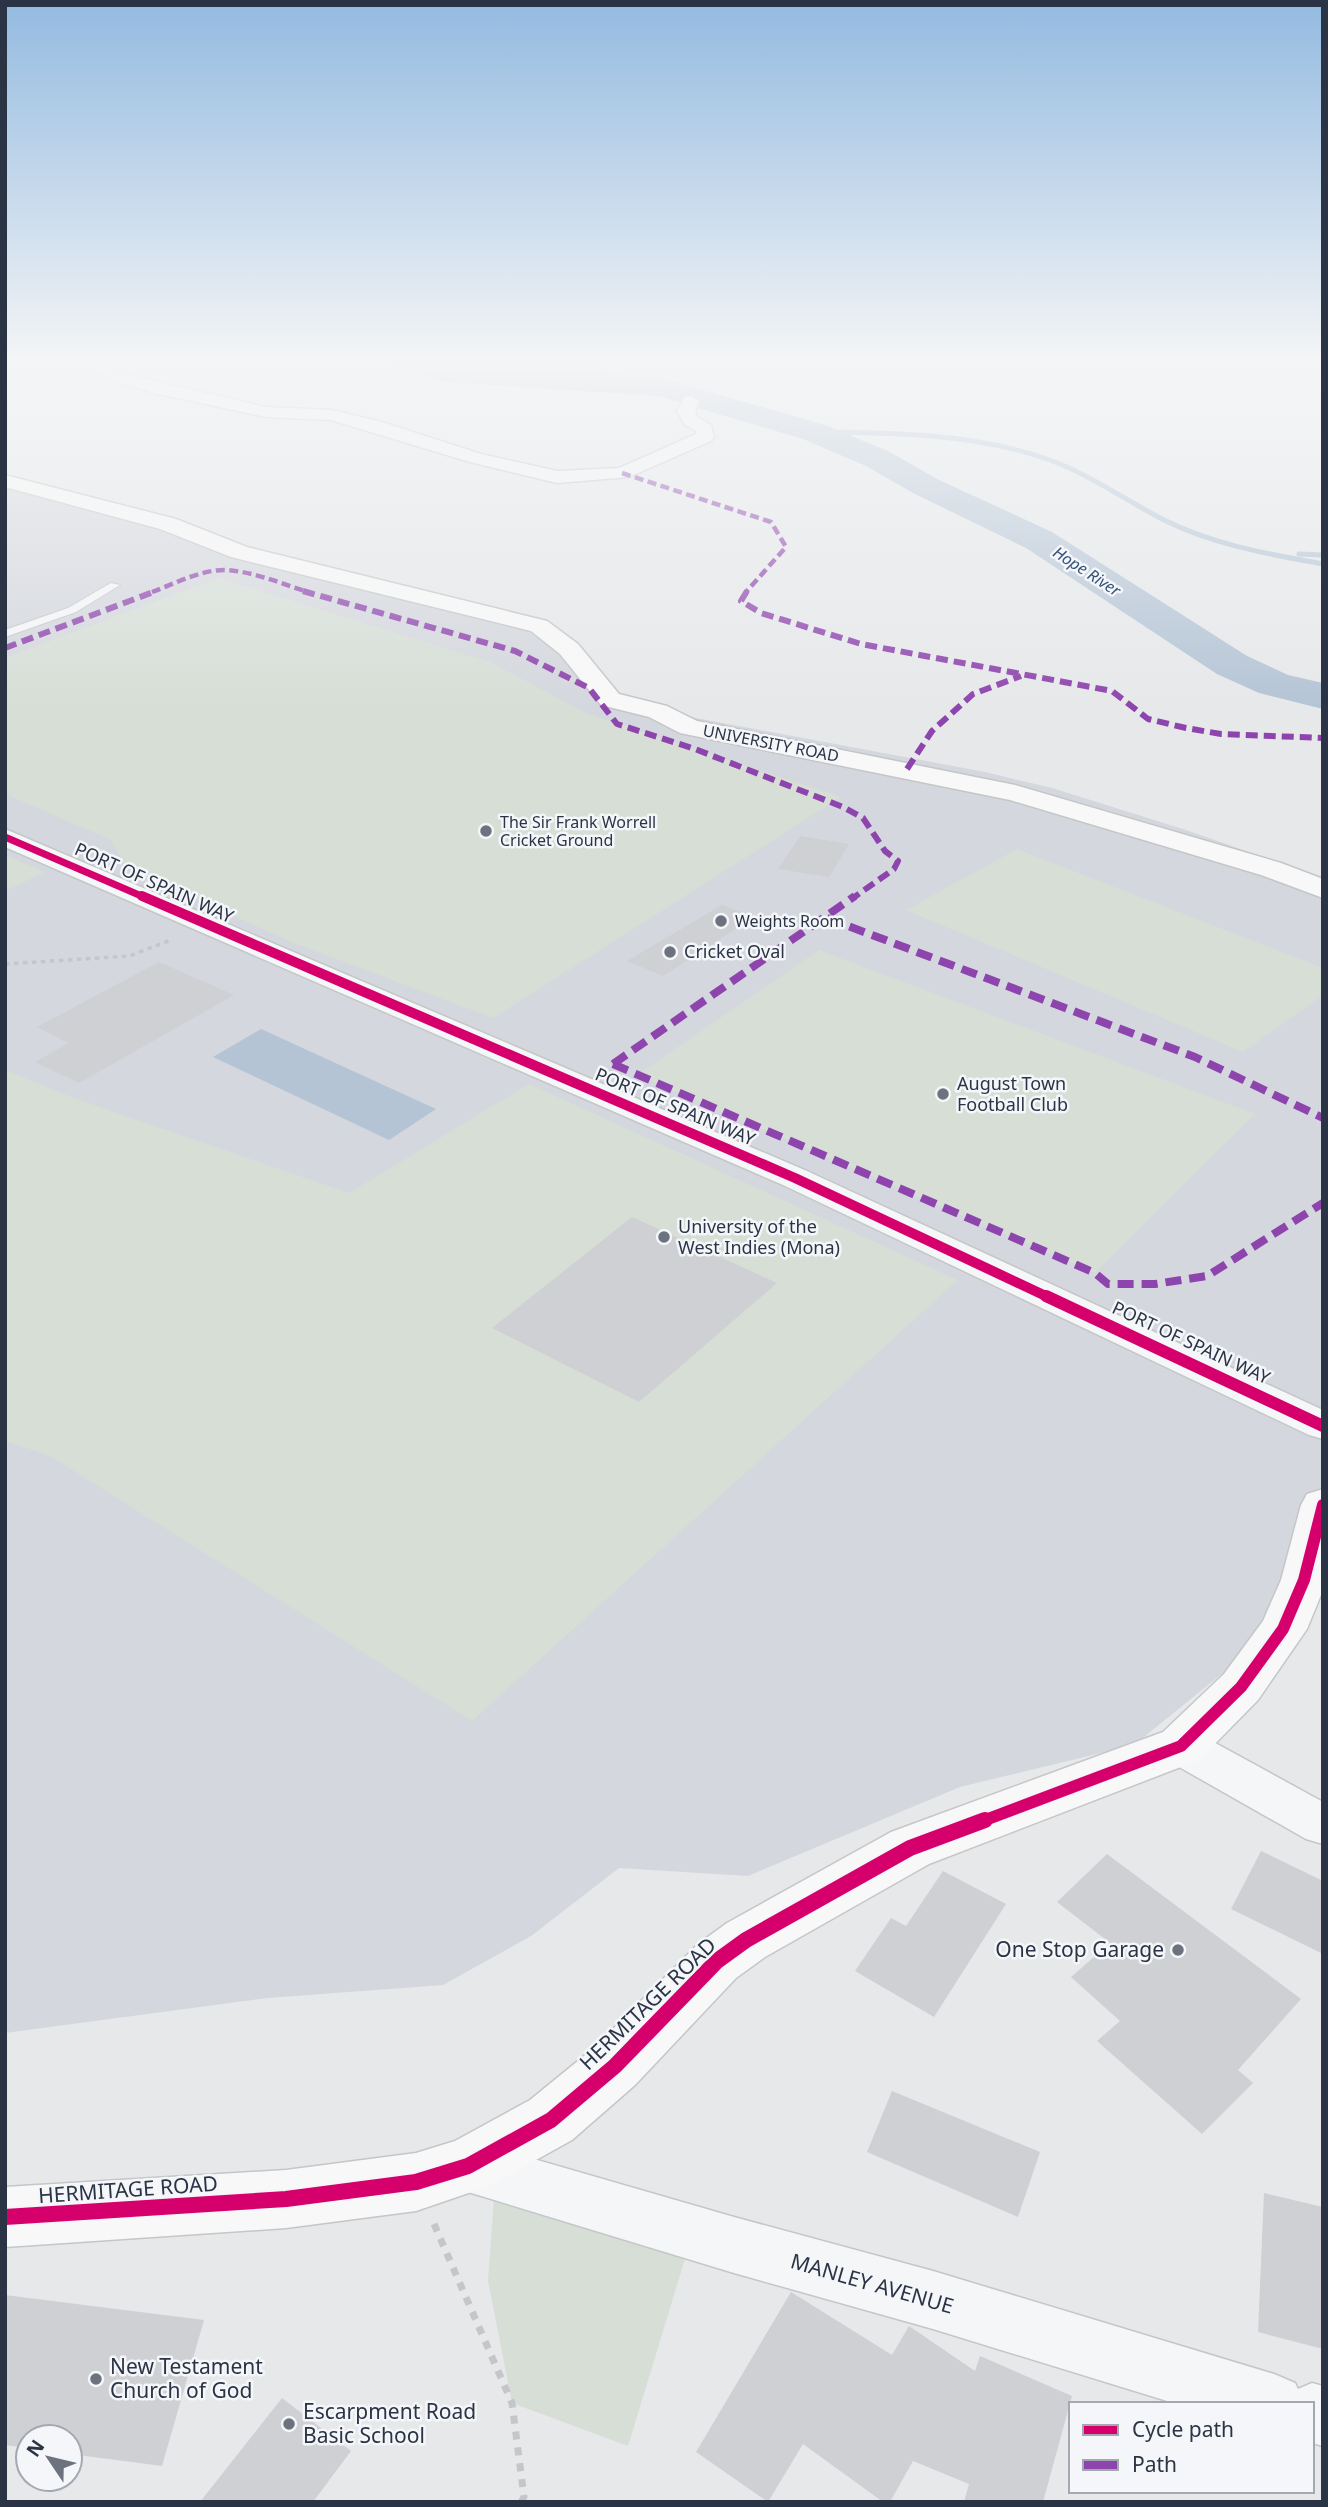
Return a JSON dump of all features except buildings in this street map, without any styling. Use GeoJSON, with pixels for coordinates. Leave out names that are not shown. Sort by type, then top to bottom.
{"type":"FeatureCollection","features":[{"type":"Feature","properties":{"kind":"street"},"geometry":{"type":"LineString","coordinates":[[553,476],[597,476]]}},
{"type":"Feature","properties":{"kind":"street","name":"UNIVERSITY ROAD"},"geometry":{"type":"LineString","coordinates":[[5,481],[168,524],[239,552],[539,625],[569,649],[610,700],[659,712],[689,727],[1015,793],[1259,865],[1323,889]]}},
{"type":"Feature","properties":{"kind":"street","name":"PORT OF SPAIN WAY"},"geometry":{"type":"LineString","coordinates":[[5,837],[795,1178],[1323,1426]]}},
{"type":"Feature","properties":{"kind":"street","name":"HERMITAGE ROAD"},"geometry":{"type":"LineString","coordinates":[[5,2217],[286,2199],[416,2182],[468,2166],[551,2120],[615,2066],[717,1962],[746,1940],[909,1848],[1181,1746],[1241,1687],[1313,1583],[1323,1505]]}},
{"type":"Feature","properties":{"kind":"street"},"geometry":{"type":"LineString","coordinates":[[1181,1746],[1323,1825]]}},
{"type":"Feature","properties":{"kind":"street","name":"MANLEY AVENUE"},"geometry":{"type":"LineString","coordinates":[[468,2166],[734,2245],[933,2300],[1268,2402]]}},
{"type":"Feature","properties":{"kind":"lane"},"geometry":{"type":"LineString","coordinates":[[5,634],[72,610],[115,586]]}},
{"type":"Feature","properties":{"kind":"path"},"geometry":{"type":"LineString","coordinates":[[5,964],[129,956],[169,940],[216,930]]}},
{"type":"Feature","properties":{"kind":"path"},"geometry":{"type":"LineString","coordinates":[[416,2182],[512,2403],[524,2497],[522,2502]]}},
{"type":"Feature","properties":{"kind":"shaded area","name":"University of the West Indies (Mona)"},"geometry":{"type":"Polygon","coordinates":[[[5,477],[238,550],[517,615],[632,706],[985,772],[1052,788],[1286,865],[1323,883],[1323,1592],[1134,1745],[960,1787],[748,1876],[619,1868],[531,1936],[443,1985],[268,1998],[5,2033],[5,477]]]}},
{"type":"Feature","properties":{"kind":"shaded area"},"geometry":{"type":"Polygon","coordinates":[[[218,578],[490,662],[586,713],[841,797],[493,1018],[291,942],[126,867],[111,840],[5,794],[5,658],[218,578]]]}},
{"type":"Feature","properties":{"kind":"shaded area"},"geometry":{"type":"Polygon","coordinates":[[[1017,849],[1323,968],[1323,995],[1243,1052],[906,910],[1017,849]]]}},
{"type":"Feature","properties":{"kind":"shaded area"},"geometry":{"type":"Polygon","coordinates":[[[5,855],[45,872],[10,889],[5,887],[5,855]]]}},
{"type":"Feature","properties":{"kind":"shaded area","name":"August Town Football Club"},"geometry":{"type":"Polygon","coordinates":[[[819,950],[1255,1114],[1095,1273],[637,1075],[819,950]]]}},
{"type":"Feature","properties":{"kind":"shaded area"},"geometry":{"type":"Polygon","coordinates":[[[5,1070],[71,1097],[349,1193],[529,1084],[958,1280],[472,1721],[50,1456],[5,1441],[5,1070]]]}},
{"type":"Feature","properties":{"kind":"shaded area"},"geometry":{"type":"Polygon","coordinates":[[[495,2185],[695,2226],[628,2446],[512,2403],[488,2281],[495,2185]]]}},
{"type":"Feature","properties":{"kind":"water"},"geometry":{"type":"Polygon","coordinates":[[[261,1029],[436,1109],[389,1140],[213,1057],[261,1029]]]}},
{"type":"Feature","properties":{"kind":"waterway","name":"Hope River"},"geometry":{"type":"LineString","coordinates":[[908,476],[1039,540],[1232,665],[1274,684],[1323,696]]}},
{"type":"Feature","properties":{"kind":"waterway"},"geometry":{"type":"LineString","coordinates":[[1085,476],[1183,529],[1242,548],[1323,564]]}},
{"type":"Feature","properties":{"kind":"waterway"},"geometry":{"type":"LineString","coordinates":[[1299,554],[1323,555]]}},
{"type":"Feature","properties":{"kind":"marked path"},"geometry":{"type":"LineString","coordinates":[[631,476],[771,522],[786,547],[748,588],[741,601],[761,613],[861,644],[1112,691],[1148,719],[1186,728],[1221,734],[1323,738]]}},
{"type":"Feature","properties":{"kind":"marked path"},"geometry":{"type":"LineString","coordinates":[[5,648],[195,576],[223,570],[258,576],[350,606],[515,651],[589,688],[617,724],[695,749],[843,807],[863,818],[885,851],[898,861],[894,869],[613,1064]]}},
{"type":"Feature","properties":{"kind":"marked path"},"geometry":{"type":"LineString","coordinates":[[907,769],[932,731],[973,694],[1021,676]]}},
{"type":"Feature","properties":{"kind":"marked path"},"geometry":{"type":"LineString","coordinates":[[827,918],[1195,1057],[1323,1118]]}},
{"type":"Feature","properties":{"kind":"marked path"},"geometry":{"type":"LineString","coordinates":[[613,1064],[1095,1273],[1108,1284],[1155,1284],[1207,1276],[1323,1203]]}},
{"type":"Feature","properties":{"kind":"cycle path"},"geometry":{"type":"LineString","coordinates":[[5,837],[795,1178],[1323,1426]]}},
{"type":"Feature","properties":{"kind":"cycle path"},"geometry":{"type":"LineString","coordinates":[[5,2217],[286,2199],[416,2182],[468,2166],[551,2120],[615,2066],[717,1961],[746,1940],[910,1848],[1181,1746],[1241,1687],[1283,1629],[1304,1580],[1323,1505]]}},
{"type":"Feature","properties":{"kind":"place","name":"The Sir Frank Worrell Cricket Ground"},"geometry":{"type":"Point","coordinates":[486,831]}},
{"type":"Feature","properties":{"kind":"place","name":"Weights Room"},"geometry":{"type":"Point","coordinates":[721,921]}},
{"type":"Feature","properties":{"kind":"place","name":"Cricket Oval"},"geometry":{"type":"Point","coordinates":[670,952]}},
{"type":"Feature","properties":{"kind":"place","name":"August Town Football Club"},"geometry":{"type":"Point","coordinates":[943,1094]}},
{"type":"Feature","properties":{"kind":"place","name":"University of the West Indies (Mona)"},"geometry":{"type":"Point","coordinates":[664,1237]}},
{"type":"Feature","properties":{"kind":"place","name":"One Stop Garage"},"geometry":{"type":"Point","coordinates":[1178,1950]}},
{"type":"Feature","properties":{"kind":"place","name":"New Testament Church of God"},"geometry":{"type":"Point","coordinates":[96,2379]}},
{"type":"Feature","properties":{"kind":"place","name":"Escarpment Road Basic School"},"geometry":{"type":"Point","coordinates":[289,2424]}}]}
